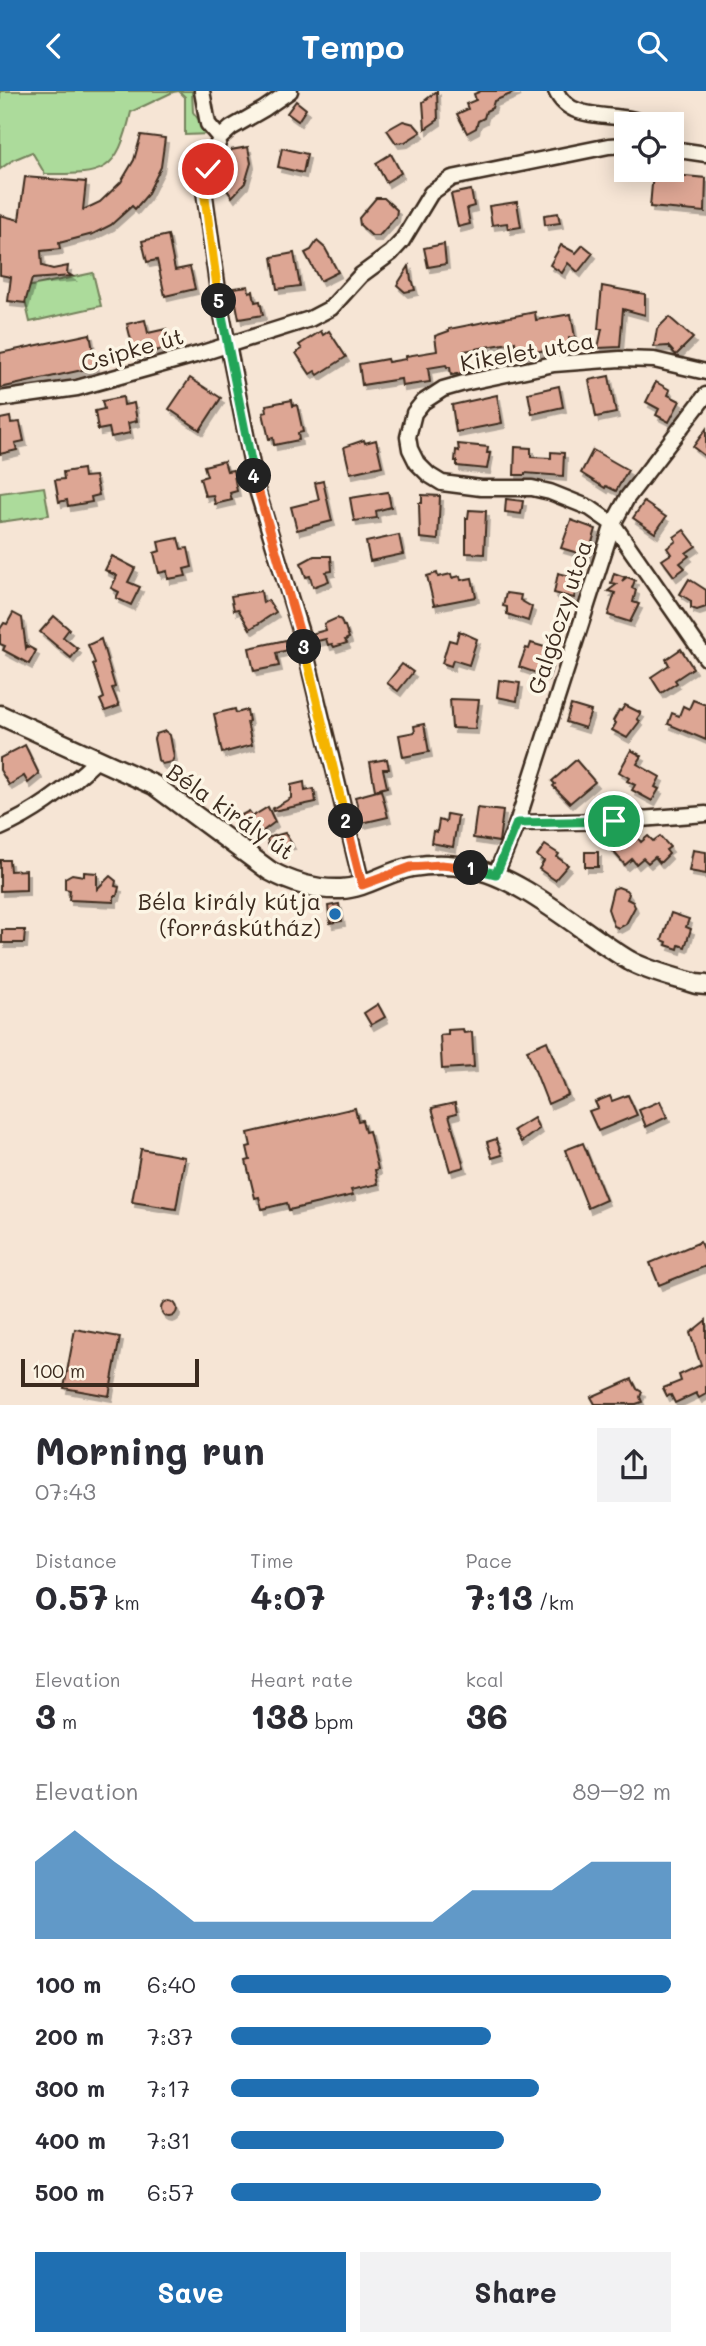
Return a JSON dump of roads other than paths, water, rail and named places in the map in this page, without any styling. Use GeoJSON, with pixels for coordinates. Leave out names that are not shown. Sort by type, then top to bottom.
{"type":"FeatureCollection","features":[{"type":"Feature","properties":{"kind":"street"},"geometry":{"type":"LineString","coordinates":[[202,91],[208,124],[220,138]]}},
{"type":"Feature","properties":{"kind":"street"},"geometry":{"type":"LineString","coordinates":[[290,91],[231,128],[220,138],[214,150],[204,190],[219,305],[257,490],[301,633],[362,885]]}},
{"type":"Feature","properties":{"kind":"street"},"geometry":{"type":"LineString","coordinates":[[556,91],[559,98],[577,111],[614,117]]}},
{"type":"Feature","properties":{"kind":"street","name":"Csipke út"},"geometry":{"type":"LineString","coordinates":[[0,399],[77,388],[310,319],[331,308],[361,275],[391,253],[402,241],[431,193],[452,178],[614,146]]}},
{"type":"Feature","properties":{"kind":"street"},"geometry":{"type":"LineString","coordinates":[[684,151],[706,154]]}},
{"type":"Feature","properties":{"kind":"street","name":"Kikelet utca"},"geometry":{"type":"LineString","coordinates":[[706,372],[654,360],[620,359],[554,364],[443,389],[423,402],[414,413],[408,437],[410,449],[423,469],[442,482],[481,488],[532,488],[550,492],[590,508],[613,524],[706,658]]}},
{"type":"Feature","properties":{"kind":"street","name":"Galgóczy utca"},"geometry":{"type":"LineString","coordinates":[[496,874],[517,823],[613,524],[627,498],[706,395]]}},
{"type":"Feature","properties":{"kind":"street","name":"Béla király út"},"geometry":{"type":"LineString","coordinates":[[0,715],[154,785],[270,871],[290,882],[341,889],[362,885],[411,867],[469,867],[496,874],[632,962],[685,981],[706,985]]}},
{"type":"Feature","properties":{"kind":"street"},"geometry":{"type":"LineString","coordinates":[[0,828],[24,818],[72,784],[98,759]]}},
{"type":"Feature","properties":{"kind":"street"},"geometry":{"type":"LineString","coordinates":[[517,823],[614,821],[706,814]]}},
{"type":"Feature","properties":{"kind":"place","name":"Béla király kútja (forráskútház)"},"geometry":{"type":"Point","coordinates":[335,914]}}]}
